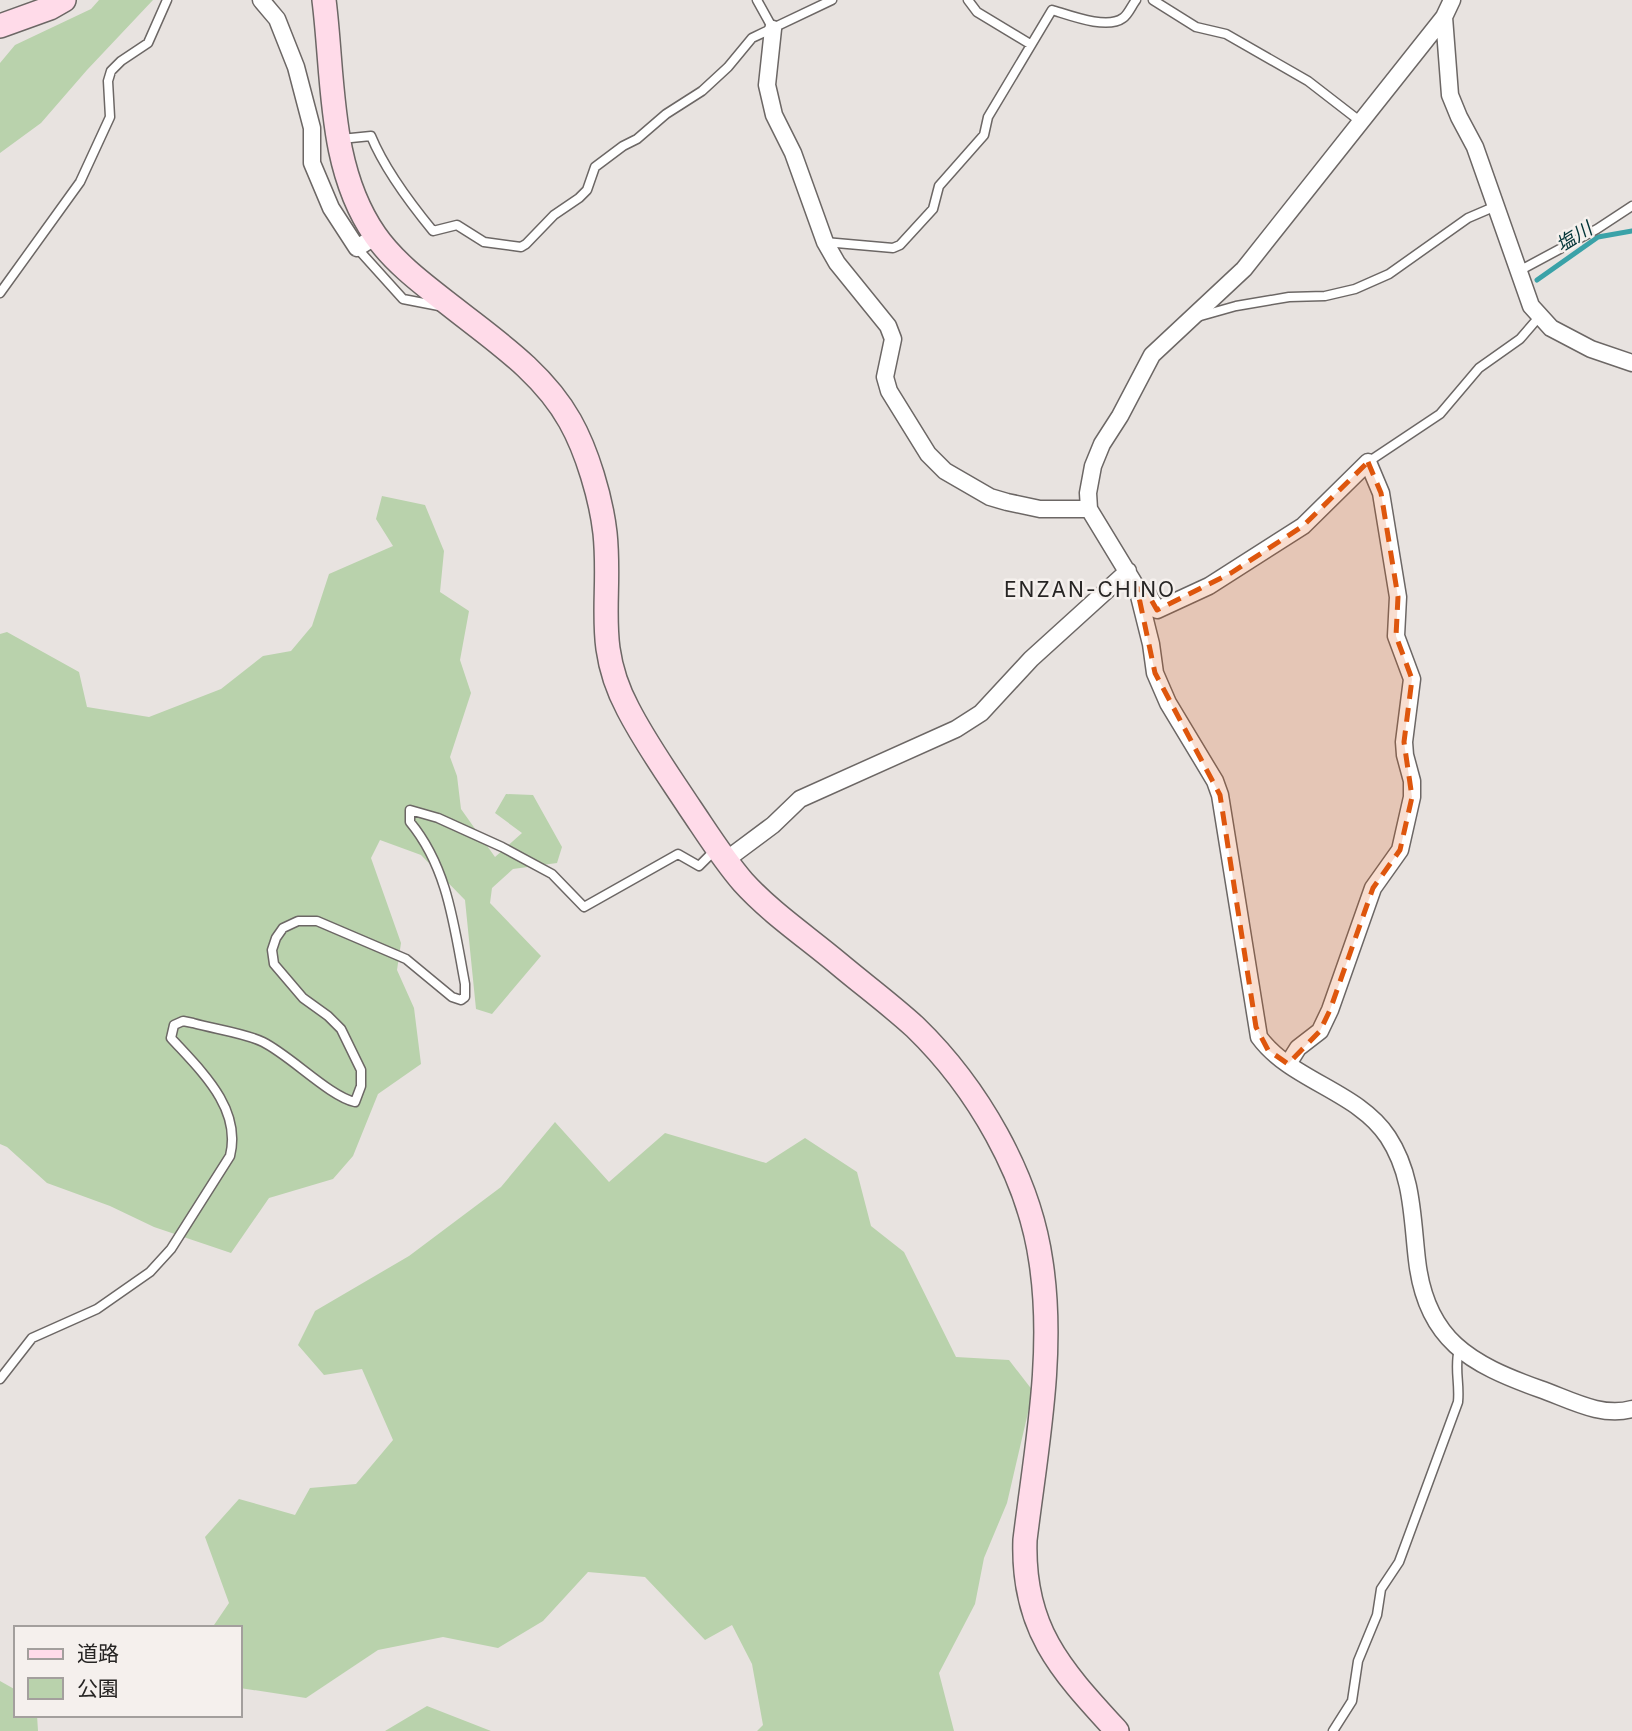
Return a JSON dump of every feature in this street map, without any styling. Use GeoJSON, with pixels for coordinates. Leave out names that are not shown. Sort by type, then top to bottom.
{"type":"FeatureCollection","features":[{"type":"Feature","properties":{"kind":"street"},"geometry":{"type":"LineString","coordinates":[[0,26],[50,8],[64,0]]}},
{"type":"Feature","properties":{"kind":"street"},"geometry":{"type":"LineString","coordinates":[[261,0],[277,19],[296,67],[312,128],[312,163],[331,208],[366,242],[406,268],[531,369],[570,421],[590,469],[605,533],[605,638],[611,669],[625,705],[648,744],[721,854],[745,884],[916,1028],[977,1101],[1001,1142],[1024,1193],[1041,1258],[1047,1343],[1025,1540],[1024,1566],[1028,1594],[1041,1633],[1064,1672],[1117,1731]]}},
{"type":"Feature","properties":{"kind":"street"},"geometry":{"type":"LineString","coordinates":[[324,0],[338,139],[345,176],[366,242]]}},
{"type":"Feature","properties":{"kind":"street"},"geometry":{"type":"LineString","coordinates":[[1452,0],[1444,17],[1244,269],[1152,355],[1102,444],[1093,466],[1088,493],[1089,509],[1128,571],[1148,631],[1155,673],[1168,703],[1215,781],[1220,795],[1259,1037],[1269,1050],[1288,1064],[1367,1114],[1379,1124],[1388,1137],[1398,1153],[1412,1200],[1423,1296],[1436,1325],[1459,1349],[1511,1379],[1576,1402],[1603,1411],[1619,1413],[1632,1409]]}},
{"type":"Feature","properties":{"kind":"street"},"geometry":{"type":"LineString","coordinates":[[1444,17],[1450,94],[1475,147],[1531,306],[1551,328],[1591,349],[1632,363]]}},
{"type":"Feature","properties":{"kind":"street"},"geometry":{"type":"LineString","coordinates":[[774,29],[767,85],[770,102],[793,153],[825,242],[837,263],[888,326],[893,339],[885,377],[889,391],[928,454],[945,471],[990,497],[1040,509],[1089,509]]}},
{"type":"Feature","properties":{"kind":"street"},"geometry":{"type":"LineString","coordinates":[[1136,589],[1148,594],[1157,610],[1209,586],[1303,526],[1368,462],[1381,493],[1398,597],[1396,636],[1412,679],[1404,743],[1412,780],[1412,797],[1400,850],[1373,888],[1330,1010],[1320,1031],[1298,1048],[1288,1064]]}},
{"type":"Feature","properties":{"kind":"street"},"geometry":{"type":"LineString","coordinates":[[721,854],[773,825],[800,799],[956,729],[981,713],[1031,659],[1128,571]]}},
{"type":"Feature","properties":{"kind":"lane"},"geometry":{"type":"LineString","coordinates":[[0,293],[79,182],[110,117],[108,81],[111,71],[148,43],[167,0]]}},
{"type":"Feature","properties":{"kind":"lane"},"geometry":{"type":"LineString","coordinates":[[757,0],[774,29]]}},
{"type":"Feature","properties":{"kind":"lane"},"geometry":{"type":"LineString","coordinates":[[338,139],[371,136],[415,209],[432,231],[457,225],[484,243],[521,247],[554,215],[587,190],[595,167],[702,91],[728,67],[752,38],[832,0]]}},
{"type":"Feature","properties":{"kind":"lane"},"geometry":{"type":"LineString","coordinates":[[968,0],[977,12],[1030,44]]}},
{"type":"Feature","properties":{"kind":"lane"},"geometry":{"type":"LineString","coordinates":[[825,242],[893,248],[900,245],[933,209],[939,186],[984,135],[988,117],[1052,10],[1110,23],[1123,18],[1136,0]]}},
{"type":"Feature","properties":{"kind":"lane"},"geometry":{"type":"LineString","coordinates":[[1153,0],[1196,27],[1226,34],[1308,81],[1361,122]]}},
{"type":"Feature","properties":{"kind":"lane"},"geometry":{"type":"LineString","coordinates":[[1517,272],[1597,229],[1632,205]]}},
{"type":"Feature","properties":{"kind":"lane"},"geometry":{"type":"LineString","coordinates":[[1190,319],[1236,306],[1289,297],[1325,296],[1354,289],[1389,274],[1468,218],[1496,206]]}},
{"type":"Feature","properties":{"kind":"lane"},"geometry":{"type":"LineString","coordinates":[[1368,462],[1440,414],[1479,368],[1520,339],[1539,317]]}},
{"type":"Feature","properties":{"kind":"lane"},"geometry":{"type":"LineString","coordinates":[[0,1379],[32,1338],[97,1309],[150,1272],[171,1249],[230,1156],[234,1141],[232,1121],[212,1085],[171,1038],[173,1025],[183,1021],[262,1041],[345,1099],[355,1102],[361,1086],[361,1070],[341,1029],[303,998],[274,964],[272,950],[283,928],[298,920],[317,922],[406,959],[452,997],[461,1000],[465,997],[449,897],[436,861],[410,822],[410,810],[438,818],[502,847],[552,874],[584,906],[678,854],[699,866],[721,854]]}},
{"type":"Feature","properties":{"kind":"lane"},"geometry":{"type":"LineString","coordinates":[[1333,1731],[1352,1701],[1358,1661],[1377,1615],[1381,1589],[1399,1562],[1458,1402],[1459,1389],[1455,1371],[1459,1349]]}},
{"type":"Feature","properties":{"kind":"highlighted area"},"geometry":{"type":"Polygon","coordinates":[[[1368,462],[1381,493],[1398,597],[1396,636],[1412,679],[1404,742],[1412,797],[1400,850],[1373,888],[1330,1010],[1320,1031],[1288,1064],[1268,1050],[1256,1027],[1220,795],[1155,673],[1137,588],[1148,594],[1157,610],[1231,573],[1303,526],[1368,462]]]}},
{"type":"Feature","properties":{"kind":"green space"},"geometry":{"type":"Polygon","coordinates":[[[99,0],[153,0],[41,123],[0,153],[0,63],[15,45],[91,9],[99,0]]]}},
{"type":"Feature","properties":{"kind":"green space"},"geometry":{"type":"Polygon","coordinates":[[[382,496],[425,505],[444,551],[440,592],[469,611],[460,660],[471,693],[450,757],[457,776],[461,809],[495,857],[522,833],[495,813],[506,794],[533,795],[562,847],[557,863],[513,869],[492,888],[490,903],[541,956],[492,1014],[476,1009],[465,900],[421,855],[380,840],[371,858],[401,943],[397,970],[414,1008],[421,1064],[378,1094],[353,1156],[333,1179],[269,1198],[231,1253],[154,1227],[110,1206],[47,1183],[7,1147],[0,1144],[0,634],[7,632],[79,672],[87,707],[149,717],[221,689],[263,656],[291,651],[312,626],[329,574],[393,546],[376,519],[382,496]]]}},
{"type":"Feature","properties":{"kind":"green space"},"geometry":{"type":"Polygon","coordinates":[[[555,1122],[609,1182],[665,1133],[766,1163],[805,1138],[857,1172],[871,1226],[904,1252],[956,1357],[1009,1360],[1033,1391],[1007,1503],[984,1558],[975,1604],[939,1673],[954,1731],[757,1731],[763,1725],[752,1664],[732,1625],[705,1640],[645,1577],[588,1572],[543,1621],[498,1648],[443,1637],[378,1650],[306,1698],[242,1688],[242,1626],[213,1626],[229,1603],[205,1537],[239,1499],[295,1515],[310,1488],[356,1484],[393,1440],[362,1369],[324,1375],[298,1345],[315,1311],[409,1256],[501,1187],[555,1122]]]}},
{"type":"Feature","properties":{"kind":"green space"},"geometry":{"type":"Polygon","coordinates":[[[0,1681],[14,1689],[14,1717],[37,1717],[38,1731],[0,1731],[0,1681]]]}},
{"type":"Feature","properties":{"kind":"green space"},"geometry":{"type":"Polygon","coordinates":[[[427,1706],[491,1731],[385,1731],[427,1706]]]}},
{"type":"Feature","properties":{"kind":"waterway","name":"塩川"},"geometry":{"type":"LineString","coordinates":[[1537,280],[1598,237],[1632,231]]}},
{"type":"Feature","properties":{"kind":"district","name":"ENZAN-CHINO"},"geometry":{"type":"Point","coordinates":[1090,589]}}]}
